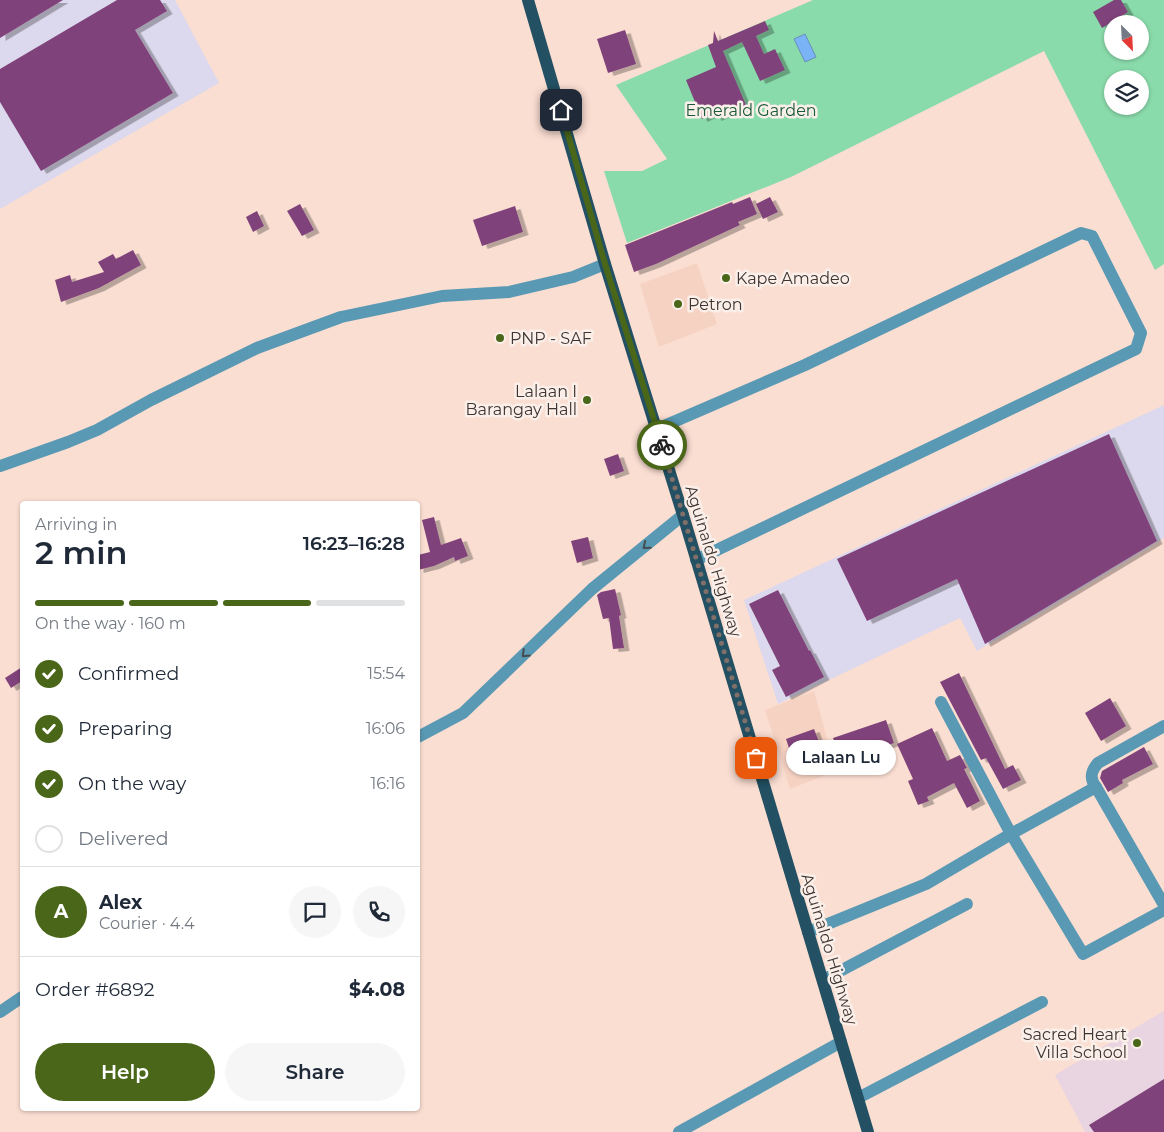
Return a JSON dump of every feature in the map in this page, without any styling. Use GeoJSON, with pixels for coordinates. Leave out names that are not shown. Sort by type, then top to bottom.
{"type":"FeatureCollection","features":[{"type":"Feature","properties":{"kind":"main road","name":"Aguinaldo Highway"},"geometry":{"type":"LineString","coordinates":[[528,0],[605,264],[657,429],[868,1132]]}},
{"type":"Feature","properties":{"kind":"street"},"geometry":{"type":"LineString","coordinates":[[657,429],[805,365],[1081,233],[1092,236],[1141,333],[1136,350],[696,560]]}},
{"type":"Feature","properties":{"kind":"street"},"geometry":{"type":"LineString","coordinates":[[0,466],[97,430],[151,400],[257,348],[340,317],[442,296],[510,292],[573,277],[605,264]]}},
{"type":"Feature","properties":{"kind":"street"},"geometry":{"type":"LineString","coordinates":[[420,736],[464,713],[592,589],[683,515]]}},
{"type":"Feature","properties":{"kind":"street"},"geometry":{"type":"LineString","coordinates":[[941,702],[1011,834],[1083,954],[1164,910]]}},
{"type":"Feature","properties":{"kind":"street"},"geometry":{"type":"LineString","coordinates":[[1164,726],[1098,763],[1092,773],[1092,781],[1164,905]]}},
{"type":"Feature","properties":{"kind":"street"},"geometry":{"type":"LineString","coordinates":[[808,932],[926,884],[1096,787]]}},
{"type":"Feature","properties":{"kind":"street"},"geometry":{"type":"LineString","coordinates":[[823,980],[967,904]]}},
{"type":"Feature","properties":{"kind":"street"},"geometry":{"type":"LineString","coordinates":[[0,1012],[20,998]]}},
{"type":"Feature","properties":{"kind":"street"},"geometry":{"type":"LineString","coordinates":[[858,1098],[1042,1002]]}},
{"type":"Feature","properties":{"kind":"street"},"geometry":{"type":"LineString","coordinates":[[679,1132],[841,1042]]}},
{"type":"Feature","properties":{"kind":"shaded area"},"geometry":{"type":"Polygon","coordinates":[[[0,0],[175,0],[219,83],[0,209],[0,0]]]}},
{"type":"Feature","properties":{"kind":"shaded area","name":"Petron"},"geometry":{"type":"Polygon","coordinates":[[[697,263],[717,324],[659,347],[640,284],[697,263]]]}},
{"type":"Feature","properties":{"kind":"shaded area"},"geometry":{"type":"Polygon","coordinates":[[[1164,405],[1164,538],[977,651],[960,618],[778,704],[744,600],[1164,405]]]}},
{"type":"Feature","properties":{"kind":"shaded area"},"geometry":{"type":"Polygon","coordinates":[[[814,691],[836,771],[790,789],[765,710],[814,691]]]}},
{"type":"Feature","properties":{"kind":"shaded area","name":"Sacred Heart Villa School"},"geometry":{"type":"Polygon","coordinates":[[[1164,1011],[1164,1132],[1085,1132],[1055,1075],[1164,1011]]]}},
{"type":"Feature","properties":{"kind":"green space","name":"Emerald Garden"},"geometry":{"type":"Polygon","coordinates":[[[813,0],[1164,0],[1164,264],[1155,270],[1044,51],[791,177],[627,243],[604,171],[642,171],[667,159],[616,85],[813,0]]]}},
{"type":"Feature","properties":{"kind":"water"},"geometry":{"type":"Polygon","coordinates":[[[805,34],[816,57],[805,62],[794,39],[805,34]]]}},
{"type":"Feature","properties":{"kind":"building"},"geometry":{"type":"Polygon","coordinates":[[[0,0],[63,0],[0,38],[0,0]]]}},
{"type":"Feature","properties":{"kind":"building"},"geometry":{"type":"Polygon","coordinates":[[[117,0],[160,0],[167,11],[135,30],[173,93],[41,171],[0,102],[0,69],[117,0]]]}},
{"type":"Feature","properties":{"kind":"building"},"geometry":{"type":"Polygon","coordinates":[[[1114,0],[1121,0],[1128,12],[1123,15],[1104,15],[1104,27],[1102,28],[1093,12],[1114,0]]]}},
{"type":"Feature","properties":{"kind":"building"},"geometry":{"type":"Polygon","coordinates":[[[765,21],[769,30],[756,36],[764,54],[775,49],[785,70],[760,81],[742,42],[723,51],[746,105],[716,118],[714,113],[702,119],[686,80],[716,67],[708,45],[713,43],[714,31],[718,41],[765,21]]]}},
{"type":"Feature","properties":{"kind":"building"},"geometry":{"type":"Polygon","coordinates":[[[625,30],[636,64],[608,73],[597,39],[625,30]]]}},
{"type":"Feature","properties":{"kind":"building"},"geometry":{"type":"Polygon","coordinates":[[[750,197],[757,214],[738,222],[740,225],[656,264],[634,272],[625,245],[732,202],[733,204],[750,197]]]}},
{"type":"Feature","properties":{"kind":"building"},"geometry":{"type":"Polygon","coordinates":[[[770,197],[778,212],[763,219],[756,204],[770,197]]]}},
{"type":"Feature","properties":{"kind":"building"},"geometry":{"type":"Polygon","coordinates":[[[300,204],[314,230],[302,236],[287,211],[300,204]]]}},
{"type":"Feature","properties":{"kind":"building"},"geometry":{"type":"Polygon","coordinates":[[[515,206],[523,232],[482,246],[473,220],[515,206]]]}},
{"type":"Feature","properties":{"kind":"building"},"geometry":{"type":"Polygon","coordinates":[[[257,211],[264,226],[253,232],[246,217],[257,211]]]}},
{"type":"Feature","properties":{"kind":"building"},"geometry":{"type":"Polygon","coordinates":[[[133,250],[141,265],[99,288],[61,302],[55,280],[70,275],[72,282],[104,272],[98,262],[113,254],[116,259],[133,250]]]}},
{"type":"Feature","properties":{"kind":"building"},"geometry":{"type":"Polygon","coordinates":[[[1109,434],[1157,541],[985,644],[957,579],[867,621],[837,559],[1109,434]]]}},
{"type":"Feature","properties":{"kind":"building"},"geometry":{"type":"Polygon","coordinates":[[[618,454],[624,471],[610,476],[604,459],[618,454]]]}},
{"type":"Feature","properties":{"kind":"building"},"geometry":{"type":"Polygon","coordinates":[[[434,517],[441,545],[461,538],[468,556],[455,561],[454,557],[434,566],[420,570],[420,554],[430,552],[422,520],[434,517]]]}},
{"type":"Feature","properties":{"kind":"building"},"geometry":{"type":"Polygon","coordinates":[[[588,537],[593,558],[577,563],[571,541],[588,537]]]}},
{"type":"Feature","properties":{"kind":"building"},"geometry":{"type":"Polygon","coordinates":[[[615,589],[621,615],[619,616],[624,648],[613,649],[609,618],[603,619],[597,595],[601,592],[615,589]]]}},
{"type":"Feature","properties":{"kind":"building"},"geometry":{"type":"Polygon","coordinates":[[[778,590],[824,677],[786,697],[772,670],[780,666],[749,604],[778,590]]]}},
{"type":"Feature","properties":{"kind":"building"},"geometry":{"type":"Polygon","coordinates":[[[20,668],[20,682],[11,688],[5,678],[20,668]]]}},
{"type":"Feature","properties":{"kind":"building"},"geometry":{"type":"Polygon","coordinates":[[[959,673],[1005,769],[1013,765],[1021,780],[1003,789],[986,758],[981,760],[940,682],[959,673]]]}},
{"type":"Feature","properties":{"kind":"building"},"geometry":{"type":"Polygon","coordinates":[[[1110,698],[1126,726],[1101,741],[1085,713],[1110,698]]]}},
{"type":"Feature","properties":{"kind":"building"},"geometry":{"type":"Polygon","coordinates":[[[886,720],[894,743],[867,752],[869,758],[843,767],[833,738],[886,720]]]}},
{"type":"Feature","properties":{"kind":"building"},"geometry":{"type":"Polygon","coordinates":[[[932,728],[947,761],[960,755],[967,768],[964,769],[980,801],[967,808],[954,783],[927,797],[929,801],[918,805],[908,781],[913,779],[897,744],[932,728]]]}},
{"type":"Feature","properties":{"kind":"building"},"geometry":{"type":"Polygon","coordinates":[[[814,729],[821,747],[792,757],[786,739],[814,729]]]}},
{"type":"Feature","properties":{"kind":"building"},"geometry":{"type":"Polygon","coordinates":[[[1144,747],[1153,764],[1122,780],[1123,783],[1108,792],[1100,778],[1102,771],[1144,747]]]}},
{"type":"Feature","properties":{"kind":"building"},"geometry":{"type":"Polygon","coordinates":[[[1164,1079],[1164,1132],[1094,1132],[1089,1125],[1164,1079]]]}},
{"type":"Feature","properties":{"kind":"way so far"},"geometry":{"type":"LineString","coordinates":[[662,445],[756,758]]}},
{"type":"Feature","properties":{"kind":"place","name":"Kape Amadeo"},"geometry":{"type":"Point","coordinates":[726,278]}},
{"type":"Feature","properties":{"kind":"place","name":"Petron"},"geometry":{"type":"Point","coordinates":[678,304]}},
{"type":"Feature","properties":{"kind":"place","name":"PNP - SAF"},"geometry":{"type":"Point","coordinates":[500,338]}},
{"type":"Feature","properties":{"kind":"place","name":"Lalaan I Barangay Hall"},"geometry":{"type":"Point","coordinates":[587,400]}},
{"type":"Feature","properties":{"kind":"place","name":"Lalaan Lu"},"geometry":{"type":"Point","coordinates":[756,758]}},
{"type":"Feature","properties":{"kind":"place","name":"Sacred Heart Villa School"},"geometry":{"type":"Point","coordinates":[1137,1043]}},
{"type":"Feature","properties":{"kind":"route"},"geometry":{"type":"LineString","coordinates":[[561,110],[605,264],[662,445]]}}]}
